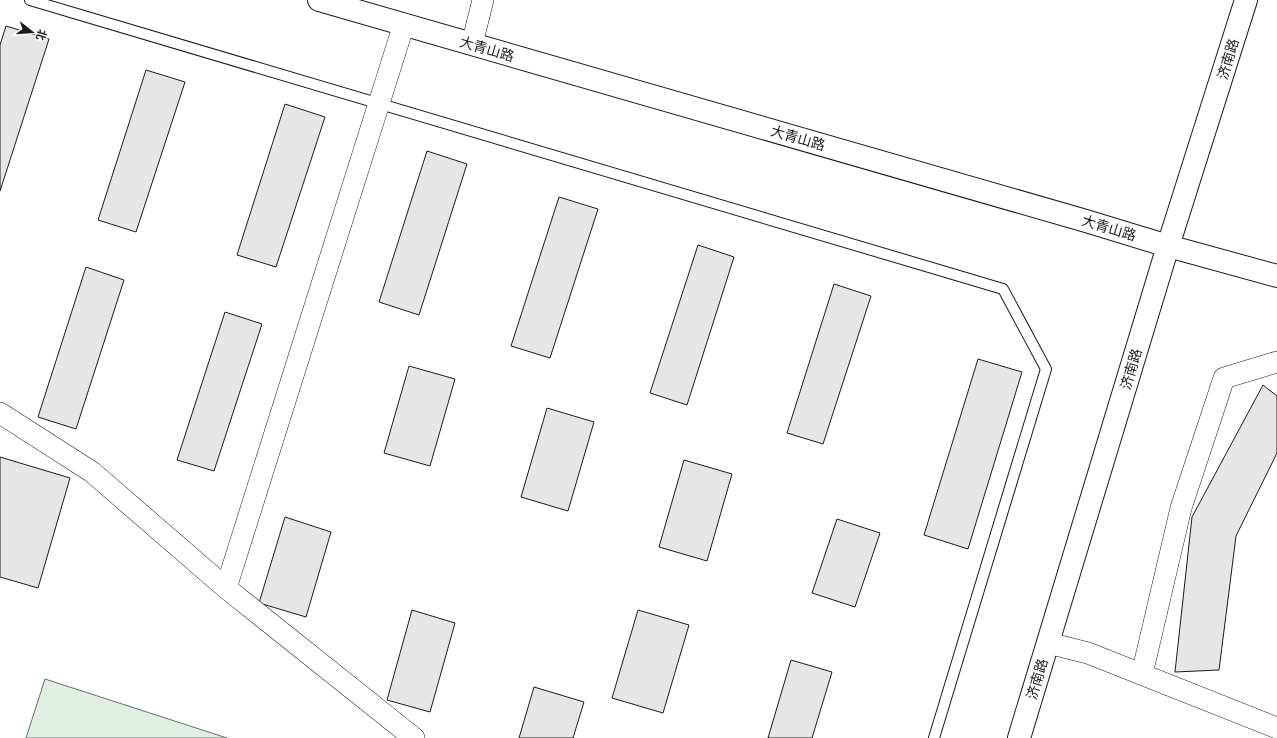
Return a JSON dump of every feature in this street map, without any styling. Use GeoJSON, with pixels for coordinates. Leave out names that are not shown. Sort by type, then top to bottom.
{"type":"FeatureCollection","features":[{"type":"Feature","properties":{"kind":"street","name":"大青山路"},"geometry":{"type":"LineString","coordinates":[[319,0],[1168,246],[1277,276]]}},
{"type":"Feature","properties":{"kind":"street"},"geometry":{"type":"LineString","coordinates":[[472,44],[483,0]]}},
{"type":"Feature","properties":{"kind":"street","name":"济南路"},"geometry":{"type":"LineString","coordinates":[[1019,738],[1168,246],[1246,0]]}},
{"type":"Feature","properties":{"kind":"street"},"geometry":{"type":"LineString","coordinates":[[226,588],[404,24]]}},
{"type":"Feature","properties":{"kind":"street"},"geometry":{"type":"LineString","coordinates":[[1142,674],[1181,508],[1224,378],[1277,362]]}},
{"type":"Feature","properties":{"kind":"street"},"geometry":{"type":"LineString","coordinates":[[0,414],[92,472],[226,588],[414,738]]}},
{"type":"Feature","properties":{"kind":"street"},"geometry":{"type":"LineString","coordinates":[[1048,643],[1088,653],[1277,728]]}},
{"type":"Feature","properties":{"kind":"lane"},"geometry":{"type":"LineString","coordinates":[[30,0],[1003,289],[1046,369],[934,738]]}},
{"type":"Feature","properties":{"kind":"green space"},"geometry":{"type":"Polygon","coordinates":[[[45,679],[227,738],[26,738],[45,679]]]}},
{"type":"Feature","properties":{"kind":"building"},"geometry":{"type":"Polygon","coordinates":[[[6,26],[49,39],[0,191],[0,45],[6,26]]]}},
{"type":"Feature","properties":{"kind":"building"},"geometry":{"type":"Polygon","coordinates":[[[146,70],[185,82],[136,232],[98,220],[146,70]]]}},
{"type":"Feature","properties":{"kind":"building"},"geometry":{"type":"Polygon","coordinates":[[[285,104],[325,117],[276,267],[237,255],[285,104]]]}},
{"type":"Feature","properties":{"kind":"building"},"geometry":{"type":"Polygon","coordinates":[[[427,151],[467,164],[419,315],[379,302],[427,151]]]}},
{"type":"Feature","properties":{"kind":"building"},"geometry":{"type":"Polygon","coordinates":[[[559,197],[598,209],[550,358],[511,346],[559,197]]]}},
{"type":"Feature","properties":{"kind":"building"},"geometry":{"type":"Polygon","coordinates":[[[698,245],[734,257],[687,405],[650,393],[698,245]]]}},
{"type":"Feature","properties":{"kind":"building"},"geometry":{"type":"Polygon","coordinates":[[[86,267],[124,280],[76,429],[38,417],[86,267]]]}},
{"type":"Feature","properties":{"kind":"building"},"geometry":{"type":"Polygon","coordinates":[[[834,284],[871,296],[823,444],[787,433],[834,284]]]}},
{"type":"Feature","properties":{"kind":"building"},"geometry":{"type":"Polygon","coordinates":[[[225,312],[262,324],[214,471],[177,460],[225,312]]]}},
{"type":"Feature","properties":{"kind":"building"},"geometry":{"type":"Polygon","coordinates":[[[978,359],[1022,372],[968,549],[924,535],[978,359]]]}},
{"type":"Feature","properties":{"kind":"building"},"geometry":{"type":"Polygon","coordinates":[[[409,366],[455,379],[430,466],[384,453],[409,366]]]}},
{"type":"Feature","properties":{"kind":"building"},"geometry":{"type":"Polygon","coordinates":[[[1263,385],[1277,396],[1277,453],[1236,536],[1219,670],[1175,672],[1192,517],[1263,385]]]}},
{"type":"Feature","properties":{"kind":"building"},"geometry":{"type":"Polygon","coordinates":[[[547,408],[594,422],[568,511],[521,497],[547,408]]]}},
{"type":"Feature","properties":{"kind":"building"},"geometry":{"type":"Polygon","coordinates":[[[0,457],[70,478],[38,588],[0,577],[0,457]]]}},
{"type":"Feature","properties":{"kind":"building"},"geometry":{"type":"Polygon","coordinates":[[[684,460],[732,474],[707,561],[659,547],[684,460]]]}},
{"type":"Feature","properties":{"kind":"building"},"geometry":{"type":"Polygon","coordinates":[[[285,517],[331,532],[306,617],[259,603],[285,517]]]}},
{"type":"Feature","properties":{"kind":"building"},"geometry":{"type":"Polygon","coordinates":[[[837,519],[880,533],[855,607],[812,593],[837,519]]]}},
{"type":"Feature","properties":{"kind":"building"},"geometry":{"type":"Polygon","coordinates":[[[412,610],[455,623],[430,712],[387,700],[412,610]]]}},
{"type":"Feature","properties":{"kind":"building"},"geometry":{"type":"Polygon","coordinates":[[[638,610],[689,625],[663,713],[612,698],[638,610]]]}},
{"type":"Feature","properties":{"kind":"building"},"geometry":{"type":"Polygon","coordinates":[[[791,660],[832,672],[812,738],[768,738],[791,660]]]}},
{"type":"Feature","properties":{"kind":"building"},"geometry":{"type":"Polygon","coordinates":[[[534,687],[584,702],[573,738],[519,738],[534,687]]]}}]}
